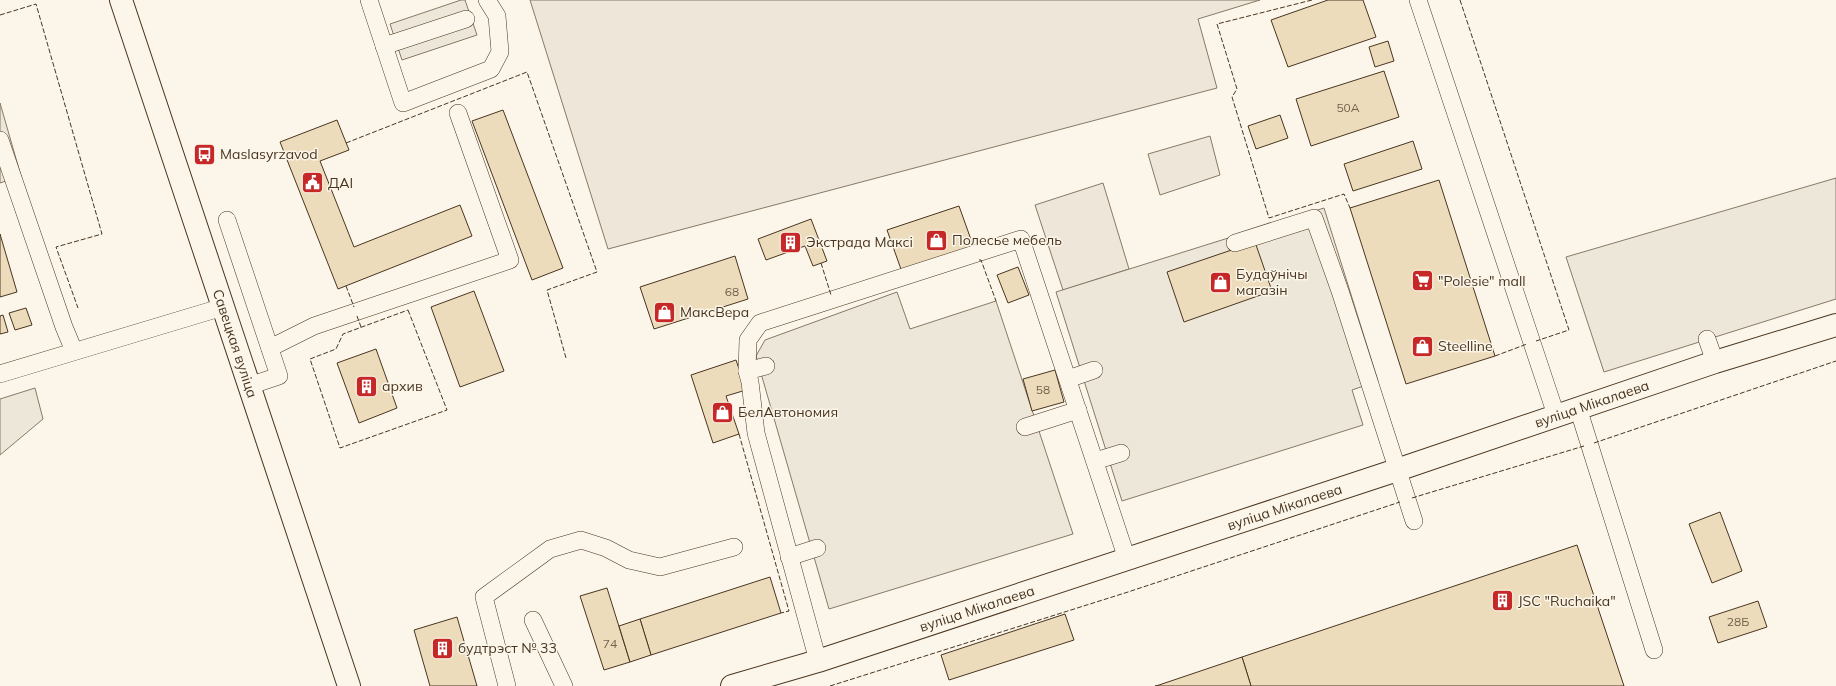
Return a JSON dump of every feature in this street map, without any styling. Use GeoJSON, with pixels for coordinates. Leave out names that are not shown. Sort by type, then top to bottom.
{"type":"FeatureCollection","features":[{"type":"Feature","properties":{"kind":"main road","name":"Савецкая вуліца"},"geometry":{"type":"LineString","coordinates":[[121,0],[349,686]]}},
{"type":"Feature","properties":{"kind":"main road","name":"вуліца Мікалаева"},"geometry":{"type":"LineString","coordinates":[[732,686],[818,661],[1397,470],[1715,362],[1836,325]]}},
{"type":"Feature","properties":{"kind":"lane"},"geometry":{"type":"LineString","coordinates":[[369,0],[403,103],[491,70],[500,52],[497,16],[488,0]]}},
{"type":"Feature","properties":{"kind":"lane"},"geometry":{"type":"LineString","coordinates":[[1418,0],[1556,415]]}},
{"type":"Feature","properties":{"kind":"lane"},"geometry":{"type":"LineString","coordinates":[[384,46],[466,19]]}},
{"type":"Feature","properties":{"kind":"lane"},"geometry":{"type":"LineString","coordinates":[[270,348],[314,326],[510,260],[458,113]]}},
{"type":"Feature","properties":{"kind":"lane"},"geometry":{"type":"LineString","coordinates":[[0,140],[64,327],[74,352]]}},
{"type":"Feature","properties":{"kind":"lane"},"geometry":{"type":"LineString","coordinates":[[1235,242],[1314,218],[1340,291],[1414,521]]}},
{"type":"Feature","properties":{"kind":"lane"},"geometry":{"type":"LineString","coordinates":[[227,220],[279,376],[249,386]]}},
{"type":"Feature","properties":{"kind":"lane"},"geometry":{"type":"LineString","coordinates":[[818,661],[756,433],[750,382],[747,371],[748,340],[760,323],[1021,239],[1127,559]]}},
{"type":"Feature","properties":{"kind":"lane"},"geometry":{"type":"LineString","coordinates":[[0,374],[223,307]]}},
{"type":"Feature","properties":{"kind":"lane"},"geometry":{"type":"LineString","coordinates":[[1707,339],[1715,362]]}},
{"type":"Feature","properties":{"kind":"lane"},"geometry":{"type":"LineString","coordinates":[[747,371],[766,366]]}},
{"type":"Feature","properties":{"kind":"lane"},"geometry":{"type":"LineString","coordinates":[[1068,379],[1094,370]]}},
{"type":"Feature","properties":{"kind":"lane"},"geometry":{"type":"LineString","coordinates":[[1578,408],[1654,650]]}},
{"type":"Feature","properties":{"kind":"lane"},"geometry":{"type":"LineString","coordinates":[[1025,427],[1078,410]]}},
{"type":"Feature","properties":{"kind":"lane"},"geometry":{"type":"LineString","coordinates":[[1095,461],[1121,453]]}},
{"type":"Feature","properties":{"kind":"lane"},"geometry":{"type":"LineString","coordinates":[[507,686],[484,597],[550,549],[580,540],[606,548],[629,560],[660,567],[734,546]]}},
{"type":"Feature","properties":{"kind":"lane"},"geometry":{"type":"LineString","coordinates":[[789,557],[818,548]]}},
{"type":"Feature","properties":{"kind":"lane"},"geometry":{"type":"LineString","coordinates":[[533,620],[564,686]]}},
{"type":"Feature","properties":{"kind":"shaded area"},"geometry":{"type":"Polygon","coordinates":[[[461,0],[465,0],[477,35],[402,60],[390,24],[461,0]]]}},
{"type":"Feature","properties":{"kind":"shaded area"},"geometry":{"type":"Polygon","coordinates":[[[530,0],[1260,0],[1198,19],[1217,88],[608,249],[530,0]]]}},
{"type":"Feature","properties":{"kind":"shaded area"},"geometry":{"type":"Polygon","coordinates":[[[0,103],[21,176],[0,183],[0,103]]]}},
{"type":"Feature","properties":{"kind":"shaded area"},"geometry":{"type":"Polygon","coordinates":[[[1210,136],[1220,175],[1160,195],[1148,154],[1210,136]]]}},
{"type":"Feature","properties":{"kind":"shaded area"},"geometry":{"type":"Polygon","coordinates":[[[1836,178],[1836,299],[1604,372],[1566,257],[1836,178]]]}},
{"type":"Feature","properties":{"kind":"shaded area"},"geometry":{"type":"Polygon","coordinates":[[[1103,183],[1129,269],[1063,290],[1035,205],[1103,183]]]}},
{"type":"Feature","properties":{"kind":"shaded area"},"geometry":{"type":"Polygon","coordinates":[[[1324,208],[1378,381],[1352,390],[1363,425],[1122,501],[1056,292],[1324,208]]]}},
{"type":"Feature","properties":{"kind":"shaded area"},"geometry":{"type":"Polygon","coordinates":[[[897,292],[910,329],[996,301],[1073,534],[829,609],[756,356],[765,340],[897,292]]]}},
{"type":"Feature","properties":{"kind":"shaded area"},"geometry":{"type":"Polygon","coordinates":[[[35,388],[43,419],[0,455],[0,399],[35,388]]]}},
{"type":"Feature","properties":{"kind":"building"},"geometry":{"type":"Polygon","coordinates":[[[1328,0],[1363,0],[1376,37],[1288,67],[1271,20],[1328,0]]]}},
{"type":"Feature","properties":{"kind":"building"},"geometry":{"type":"Polygon","coordinates":[[[1388,41],[1394,61],[1375,67],[1369,47],[1388,41]]]}},
{"type":"Feature","properties":{"kind":"building"},"geometry":{"type":"Polygon","coordinates":[[[1384,71],[1399,117],[1311,146],[1296,99],[1384,71]]]}},
{"type":"Feature","properties":{"kind":"building"},"geometry":{"type":"Polygon","coordinates":[[[503,110],[563,268],[532,280],[472,121],[503,110]]]}},
{"type":"Feature","properties":{"kind":"building"},"geometry":{"type":"Polygon","coordinates":[[[1280,115],[1288,138],[1256,149],[1248,126],[1280,115]]]}},
{"type":"Feature","properties":{"kind":"building","name":"ДАІ"},"geometry":{"type":"Polygon","coordinates":[[[337,120],[349,150],[320,161],[354,247],[460,205],[472,236],[338,289],[280,142],[337,120]]]}},
{"type":"Feature","properties":{"kind":"building"},"geometry":{"type":"Polygon","coordinates":[[[1413,141],[1422,169],[1353,191],[1344,164],[1413,141]]]}},
{"type":"Feature","properties":{"kind":"building","name":"\"Polesie\" mall"},"geometry":{"type":"Polygon","coordinates":[[[1439,180],[1495,356],[1406,384],[1350,208],[1439,180]]]}},
{"type":"Feature","properties":{"kind":"building"},"geometry":{"type":"Polygon","coordinates":[[[959,206],[974,248],[902,272],[887,230],[959,206]]]}},
{"type":"Feature","properties":{"kind":"building","name":"Экстрада Максі"},"geometry":{"type":"Polygon","coordinates":[[[811,219],[827,261],[813,266],[805,246],[766,260],[758,239],[811,219]]]}},
{"type":"Feature","properties":{"kind":"building"},"geometry":{"type":"Polygon","coordinates":[[[0,234],[17,292],[0,297],[0,234]]]}},
{"type":"Feature","properties":{"kind":"building","name":"Будаўнічы магазін"},"geometry":{"type":"Polygon","coordinates":[[[1255,242],[1272,291],[1184,322],[1167,272],[1255,242]]]}},
{"type":"Feature","properties":{"kind":"building"},"geometry":{"type":"Polygon","coordinates":[[[735,256],[748,299],[654,329],[640,287],[735,256]]]}},
{"type":"Feature","properties":{"kind":"building"},"geometry":{"type":"Polygon","coordinates":[[[1018,267],[1029,295],[1008,303],[997,275],[1018,267]]]}},
{"type":"Feature","properties":{"kind":"building"},"geometry":{"type":"Polygon","coordinates":[[[474,291],[504,371],[460,387],[431,307],[474,291]]]}},
{"type":"Feature","properties":{"kind":"building"},"geometry":{"type":"Polygon","coordinates":[[[26,308],[32,325],[15,330],[9,313],[26,308]]]}},
{"type":"Feature","properties":{"kind":"building"},"geometry":{"type":"Polygon","coordinates":[[[3,315],[8,332],[0,334],[0,316],[3,315]]]}},
{"type":"Feature","properties":{"kind":"building","name":"архив"},"geometry":{"type":"Polygon","coordinates":[[[376,349],[397,408],[359,423],[337,363],[376,349]]]}},
{"type":"Feature","properties":{"kind":"building"},"geometry":{"type":"Polygon","coordinates":[[[736,360],[746,390],[726,396],[739,434],[713,443],[691,375],[736,360]]]}},
{"type":"Feature","properties":{"kind":"building"},"geometry":{"type":"Polygon","coordinates":[[[1055,370],[1064,402],[1032,411],[1023,379],[1055,370]]]}},
{"type":"Feature","properties":{"kind":"building"},"geometry":{"type":"Polygon","coordinates":[[[1720,512],[1742,571],[1712,583],[1689,524],[1720,512]]]}},
{"type":"Feature","properties":{"kind":"building","name":"JSC \"Ruchaika\""},"geometry":{"type":"Polygon","coordinates":[[[1577,545],[1624,686],[1251,686],[1242,657],[1577,545]]]}},
{"type":"Feature","properties":{"kind":"building"},"geometry":{"type":"Polygon","coordinates":[[[770,577],[781,613],[651,655],[640,619],[770,577]]]}},
{"type":"Feature","properties":{"kind":"building"},"geometry":{"type":"Polygon","coordinates":[[[607,588],[630,662],[604,670],[580,596],[607,588]]]}},
{"type":"Feature","properties":{"kind":"building"},"geometry":{"type":"Polygon","coordinates":[[[1758,601],[1767,627],[1718,643],[1709,617],[1758,601]]]}},
{"type":"Feature","properties":{"kind":"building"},"geometry":{"type":"Polygon","coordinates":[[[1065,614],[1074,640],[949,680],[941,655],[1065,614]]]}},
{"type":"Feature","properties":{"kind":"building","name":"будтрэст № 33"},"geometry":{"type":"Polygon","coordinates":[[[457,617],[477,686],[430,686],[414,630],[457,617]]]}},
{"type":"Feature","properties":{"kind":"building"},"geometry":{"type":"Polygon","coordinates":[[[640,619],[651,655],[630,662],[619,626],[640,619]]]}},
{"type":"Feature","properties":{"kind":"building"},"geometry":{"type":"Polygon","coordinates":[[[1242,657],[1251,686],[1155,686],[1159,685],[1242,657]]]}},
{"type":"Feature","properties":{"kind":"fence"},"geometry":{"type":"LineString","coordinates":[[1312,0],[1217,24],[1237,89],[1232,97],[1269,218],[1344,194],[1350,208]]}},
{"type":"Feature","properties":{"kind":"fence"},"geometry":{"type":"LineString","coordinates":[[1460,0],[1569,330],[1536,341]]}},
{"type":"Feature","properties":{"kind":"fence"},"geometry":{"type":"LineString","coordinates":[[0,15],[36,4],[102,234],[56,247],[78,308]]}},
{"type":"Feature","properties":{"kind":"fence"},"geometry":{"type":"LineString","coordinates":[[346,143],[527,72],[597,272],[547,290],[566,358]]}},
{"type":"Feature","properties":{"kind":"fence"},"geometry":{"type":"LineString","coordinates":[[979,260],[981,260],[996,301]]}},
{"type":"Feature","properties":{"kind":"fence"},"geometry":{"type":"LineString","coordinates":[[821,263],[831,295]]}},
{"type":"Feature","properties":{"kind":"fence"},"geometry":{"type":"LineString","coordinates":[[346,286],[354,307]]}},
{"type":"Feature","properties":{"kind":"fence"},"geometry":{"type":"LineString","coordinates":[[408,310],[447,410],[340,448],[310,359],[336,349],[343,334],[408,310]]}},
{"type":"Feature","properties":{"kind":"fence"},"geometry":{"type":"LineString","coordinates":[[357,316],[361,327]]}},
{"type":"Feature","properties":{"kind":"fence"},"geometry":{"type":"LineString","coordinates":[[1495,356],[1527,344]]}},
{"type":"Feature","properties":{"kind":"fence"},"geometry":{"type":"LineString","coordinates":[[1594,443],[1836,361]]}},
{"type":"Feature","properties":{"kind":"fence"},"geometry":{"type":"LineString","coordinates":[[739,434],[789,611],[781,613]]}},
{"type":"Feature","properties":{"kind":"fence"},"geometry":{"type":"LineString","coordinates":[[1412,498],[1584,446]]}},
{"type":"Feature","properties":{"kind":"fence"},"geometry":{"type":"LineString","coordinates":[[830,686],[1128,592],[1400,502]]}},
{"type":"Feature","properties":{"kind":"place","name":"Maslasyrzavod"},"geometry":{"type":"Point","coordinates":[204,154]}},
{"type":"Feature","properties":{"kind":"place","name":"ДАІ"},"geometry":{"type":"Point","coordinates":[313,183]}},
{"type":"Feature","properties":{"kind":"place","name":"Полесье мебель"},"geometry":{"type":"Point","coordinates":[937,240]}},
{"type":"Feature","properties":{"kind":"place","name":"Экстрада Максі"},"geometry":{"type":"Point","coordinates":[790,242]}},
{"type":"Feature","properties":{"kind":"place","name":"\"Polesie\" mall"},"geometry":{"type":"Point","coordinates":[1422,281]}},
{"type":"Feature","properties":{"kind":"place","name":"Будаўнічы магазін"},"geometry":{"type":"Point","coordinates":[1220,282]}},
{"type":"Feature","properties":{"kind":"place","name":"МаксBepa"},"geometry":{"type":"Point","coordinates":[664,312]}},
{"type":"Feature","properties":{"kind":"place","name":"Steelline"},"geometry":{"type":"Point","coordinates":[1423,346]}},
{"type":"Feature","properties":{"kind":"place","name":"архив"},"geometry":{"type":"Point","coordinates":[367,386]}},
{"type":"Feature","properties":{"kind":"place","name":"БелАвтономия"},"geometry":{"type":"Point","coordinates":[723,412]}},
{"type":"Feature","properties":{"kind":"place","name":"JSC \"Ruchaika\""},"geometry":{"type":"Point","coordinates":[1503,601]}},
{"type":"Feature","properties":{"kind":"place","name":"будтрэст № 33"},"geometry":{"type":"Point","coordinates":[442,648]}}]}
